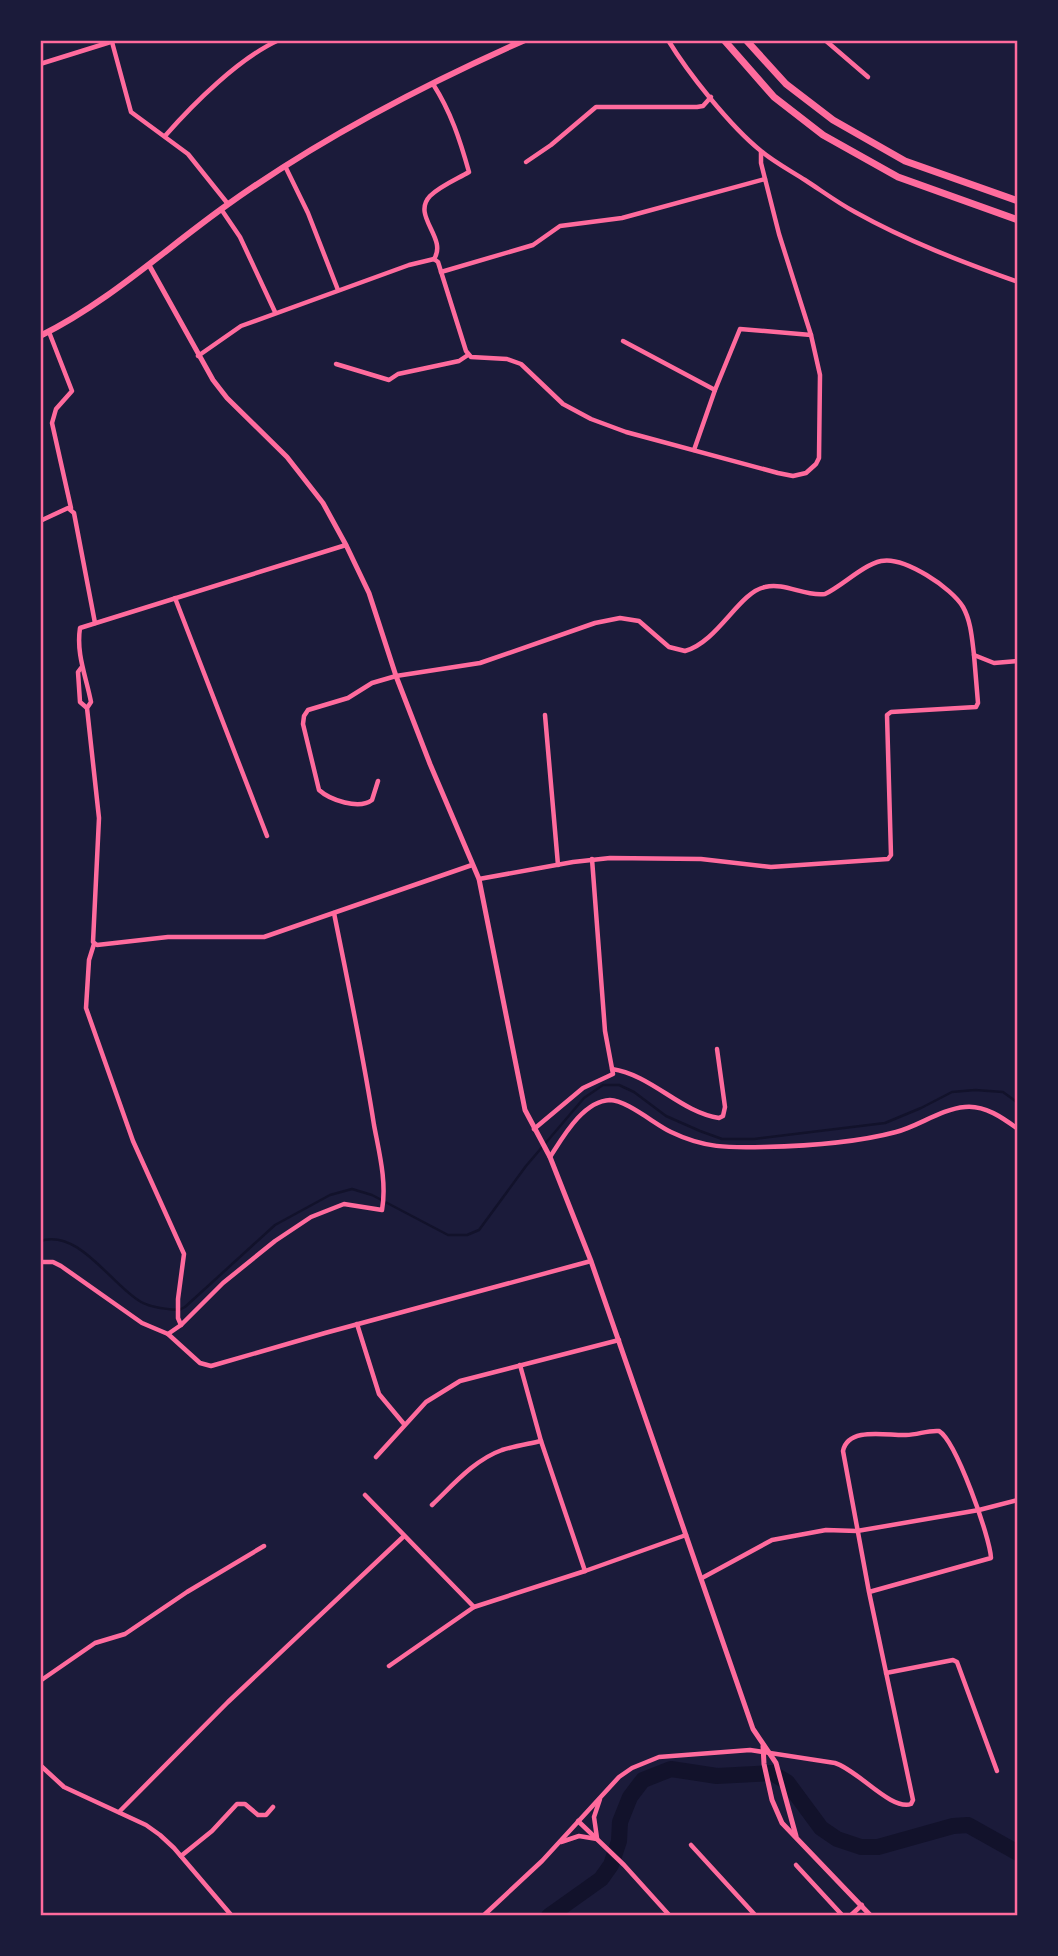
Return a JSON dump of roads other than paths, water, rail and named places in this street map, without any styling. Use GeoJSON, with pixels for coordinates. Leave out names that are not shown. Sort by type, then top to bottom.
{"type":"FeatureCollection","features":[{"type":"Feature","properties":{"kind":"highway"},"geometry":{"type":"LineString","coordinates":[[724,40],[774,97],[823,135],[898,177],[1018,219]]}},
{"type":"Feature","properties":{"kind":"highway"},"geometry":{"type":"LineString","coordinates":[[746,40],[786,83],[833,120],[905,161],[1018,201]]}},
{"type":"Feature","properties":{"kind":"main road"},"geometry":{"type":"LineString","coordinates":[[40,336],[77,316],[225,207],[285,168],[433,84],[525,40]]}},
{"type":"Feature","properties":{"kind":"street"},"geometry":{"type":"LineString","coordinates":[[164,136],[188,109],[262,48],[279,40]]}},
{"type":"Feature","properties":{"kind":"street"},"geometry":{"type":"LineString","coordinates":[[668,40],[677,56],[711,97],[761,152],[871,220],[950,257],[1018,282]]}},
{"type":"Feature","properties":{"kind":"street"},"geometry":{"type":"LineString","coordinates":[[825,40],[868,77]]}},
{"type":"Feature","properties":{"kind":"street"},"geometry":{"type":"LineString","coordinates":[[40,64],[114,41],[131,112],[188,153],[225,207],[275,312]]}},
{"type":"Feature","properties":{"kind":"street"},"geometry":{"type":"LineString","coordinates":[[433,84],[455,124],[469,172],[432,194],[424,204],[424,213],[438,246],[434,259]]}},
{"type":"Feature","properties":{"kind":"street"},"geometry":{"type":"LineString","coordinates":[[526,162],[596,107],[697,107],[703,106],[711,97]]}},
{"type":"Feature","properties":{"kind":"street"},"geometry":{"type":"LineString","coordinates":[[434,259],[438,262],[468,355],[475,358],[514,360],[534,374],[564,404],[590,419],[626,432],[793,476],[806,474],[816,464],[820,450],[820,375],[811,335],[779,234],[761,163],[761,152]]}},
{"type":"Feature","properties":{"kind":"street"},"geometry":{"type":"LineString","coordinates":[[285,168],[308,213],[338,290]]}},
{"type":"Feature","properties":{"kind":"street"},"geometry":{"type":"LineString","coordinates":[[441,272],[533,245],[560,226],[622,218],[765,179]]}},
{"type":"Feature","properties":{"kind":"street"},"geometry":{"type":"LineString","coordinates":[[198,356],[241,326],[275,312],[409,265],[434,259]]}},
{"type":"Feature","properties":{"kind":"street"},"geometry":{"type":"LineString","coordinates":[[149,265],[206,371],[227,398],[300,472],[323,503],[346,545],[377,613],[396,676],[478,879],[526,1110],[549,1154],[591,1261],[753,1729],[763,1749],[772,1800],[782,1823],[871,1916]]}},
{"type":"Feature","properties":{"kind":"street"},"geometry":{"type":"LineString","coordinates":[[694,450],[740,329],[811,335]]}},
{"type":"Feature","properties":{"kind":"street"},"geometry":{"type":"LineString","coordinates":[[49,332],[72,391],[56,409],[52,423],[96,623]]}},
{"type":"Feature","properties":{"kind":"street"},"geometry":{"type":"LineString","coordinates":[[623,341],[715,390]]}},
{"type":"Feature","properties":{"kind":"street"},"geometry":{"type":"LineString","coordinates":[[336,364],[389,380],[398,374],[459,360],[468,355]]}},
{"type":"Feature","properties":{"kind":"street"},"geometry":{"type":"LineString","coordinates":[[40,521],[65,508],[73,511]]}},
{"type":"Feature","properties":{"kind":"street"},"geometry":{"type":"LineString","coordinates":[[87,708],[80,702],[80,628],[346,545]]}},
{"type":"Feature","properties":{"kind":"street"},"geometry":{"type":"LineString","coordinates":[[378,781],[369,803],[328,797],[319,789],[303,724],[308,710],[343,700],[372,682],[480,663],[595,622],[620,618],[639,621],[669,647],[685,651],[705,641],[758,589],[776,586],[817,595],[825,594],[874,564],[888,561],[923,573],[954,596],[968,617],[974,655],[978,703],[976,707],[891,712],[887,715],[890,857],[886,860],[771,867],[701,859],[592,859],[478,879]]}},
{"type":"Feature","properties":{"kind":"street"},"geometry":{"type":"LineString","coordinates":[[175,598],[267,836]]}},
{"type":"Feature","properties":{"kind":"street"},"geometry":{"type":"LineString","coordinates":[[974,655],[994,663],[1018,661]]}},
{"type":"Feature","properties":{"kind":"street"},"geometry":{"type":"LineString","coordinates":[[81,668],[85,672],[90,702],[87,708],[99,818],[94,944],[89,960],[86,1008],[133,1141],[184,1254],[178,1299],[178,1318],[181,1325]]}},
{"type":"Feature","properties":{"kind":"street"},"geometry":{"type":"LineString","coordinates":[[545,715],[558,865]]}},
{"type":"Feature","properties":{"kind":"street"},"geometry":{"type":"LineString","coordinates":[[592,859],[605,998],[605,1031],[612,1072]]}},
{"type":"Feature","properties":{"kind":"street"},"geometry":{"type":"LineString","coordinates":[[94,944],[168,937],[264,937],[472,865]]}},
{"type":"Feature","properties":{"kind":"street"},"geometry":{"type":"LineString","coordinates":[[168,1334],[181,1325],[223,1283],[275,1241],[311,1217],[344,1204],[366,1206],[379,1211],[383,1207],[384,1193],[367,1076],[334,913]]}},
{"type":"Feature","properties":{"kind":"street"},"geometry":{"type":"LineString","coordinates":[[534,1129],[583,1088],[612,1072],[628,1072],[688,1106],[719,1118],[723,1116],[725,1107],[718,1049]]}},
{"type":"Feature","properties":{"kind":"street"},"geometry":{"type":"LineString","coordinates":[[549,1154],[580,1117],[598,1104],[609,1100],[624,1104],[671,1132],[705,1145],[723,1148],[802,1146],[886,1133],[965,1107],[978,1107],[992,1112],[1018,1129]]}},
{"type":"Feature","properties":{"kind":"street"},"geometry":{"type":"LineString","coordinates":[[40,1262],[53,1262],[61,1266],[142,1323],[168,1334],[200,1363],[211,1366],[591,1261]]}},
{"type":"Feature","properties":{"kind":"street"},"geometry":{"type":"LineString","coordinates":[[357,1324],[379,1394],[404,1424]]}},
{"type":"Feature","properties":{"kind":"street"},"geometry":{"type":"LineString","coordinates":[[376,1457],[426,1402],[454,1384],[473,1376],[619,1340]]}},
{"type":"Feature","properties":{"kind":"street"},"geometry":{"type":"LineString","coordinates":[[520,1365],[541,1441],[585,1572]]}},
{"type":"Feature","properties":{"kind":"street"},"geometry":{"type":"LineString","coordinates":[[483,1916],[559,1843],[604,1792],[632,1768],[659,1757],[763,1749],[772,1755],[847,1767],[887,1798],[902,1805],[911,1804],[913,1800],[869,1592],[843,1448],[855,1437],[875,1434],[909,1435],[931,1430],[943,1433],[951,1444],[979,1510],[992,1555],[989,1560],[869,1592]]}},
{"type":"Feature","properties":{"kind":"street"},"geometry":{"type":"LineString","coordinates":[[432,1505],[475,1465],[488,1457],[502,1450],[541,1441]]}},
{"type":"Feature","properties":{"kind":"street"},"geometry":{"type":"LineString","coordinates":[[365,1495],[474,1607]]}},
{"type":"Feature","properties":{"kind":"street"},"geometry":{"type":"LineString","coordinates":[[702,1578],[772,1540],[827,1530],[857,1531],[979,1510],[1018,1500]]}},
{"type":"Feature","properties":{"kind":"street"},"geometry":{"type":"LineString","coordinates":[[389,1666],[474,1607],[585,1572],[687,1535]]}},
{"type":"Feature","properties":{"kind":"street"},"geometry":{"type":"LineString","coordinates":[[119,1812],[228,1702],[403,1537]]}},
{"type":"Feature","properties":{"kind":"street"},"geometry":{"type":"LineString","coordinates":[[40,1681],[95,1643],[125,1634],[187,1592],[264,1546]]}},
{"type":"Feature","properties":{"kind":"street"},"geometry":{"type":"LineString","coordinates":[[886,1674],[953,1660],[957,1662],[997,1771]]}},
{"type":"Feature","properties":{"kind":"street"},"geometry":{"type":"LineString","coordinates":[[772,1755],[796,1836]]}},
{"type":"Feature","properties":{"kind":"street"},"geometry":{"type":"LineString","coordinates":[[40,1765],[64,1787],[152,1829],[181,1856],[232,1916]]}},
{"type":"Feature","properties":{"kind":"street"},"geometry":{"type":"LineString","coordinates":[[599,1840],[594,1816],[604,1792]]}},
{"type":"Feature","properties":{"kind":"street"},"geometry":{"type":"LineString","coordinates":[[181,1856],[212,1831],[237,1804],[245,1804],[258,1815],[265,1815],[273,1807]]}},
{"type":"Feature","properties":{"kind":"street"},"geometry":{"type":"LineString","coordinates":[[578,1821],[624,1865],[670,1916]]}},
{"type":"Feature","properties":{"kind":"street"},"geometry":{"type":"LineString","coordinates":[[559,1843],[579,1836],[599,1840]]}},
{"type":"Feature","properties":{"kind":"street"},"geometry":{"type":"LineString","coordinates":[[691,1845],[756,1916]]}},
{"type":"Feature","properties":{"kind":"street"},"geometry":{"type":"LineString","coordinates":[[796,1865],[844,1916]]}},
{"type":"Feature","properties":{"kind":"street"},"geometry":{"type":"LineString","coordinates":[[850,1916],[862,1905]]}},
{"type":"Feature","properties":{"kind":"waterway"},"geometry":{"type":"LineString","coordinates":[[40,1241],[54,1239],[68,1243],[94,1260],[141,1302],[179,1310],[275,1225],[330,1195],[352,1189],[372,1195],[448,1235],[467,1235],[479,1230],[526,1166],[584,1098],[603,1085],[619,1085],[634,1092],[666,1116],[722,1139],[754,1139],[885,1123],[952,1092],[1003,1092],[1018,1103]]}},
{"type":"Feature","properties":{"kind":"waterway"},"geometry":{"type":"LineString","coordinates":[[549,1916],[601,1879],[611,1865],[619,1841],[620,1822],[630,1797],[643,1780],[671,1769],[717,1776],[772,1773],[787,1782],[821,1828],[837,1839],[861,1847],[878,1847],[953,1826],[968,1825],[1018,1853]]}}]}
